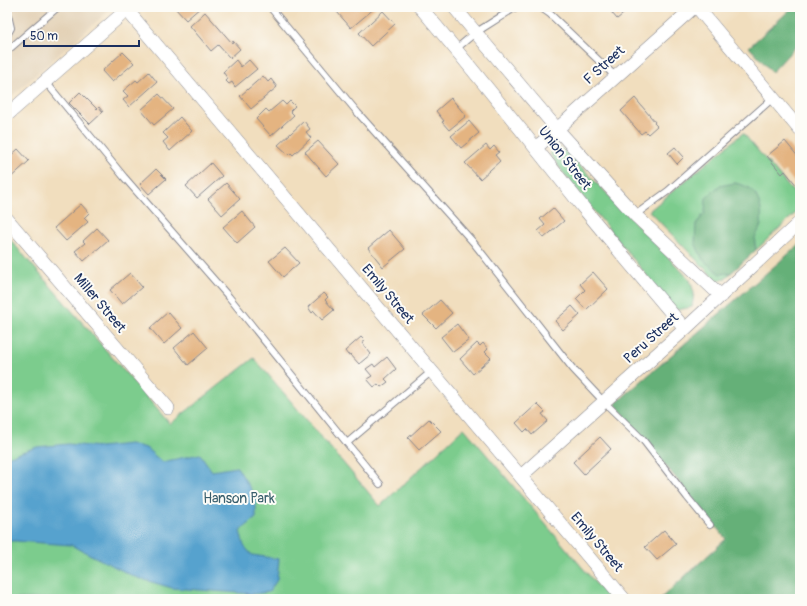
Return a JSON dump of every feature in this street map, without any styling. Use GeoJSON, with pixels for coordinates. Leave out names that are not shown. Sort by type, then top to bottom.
{"type":"FeatureCollection","features":[{"type":"Feature","properties":{"kind":"street","name":"Union Street"},"geometry":{"type":"LineString","coordinates":[[420,7],[537,147],[591,217],[685,329]]}},
{"type":"Feature","properties":{"kind":"street","name":"Union Street"},"geometry":{"type":"LineString","coordinates":[[454,7],[557,130],[636,215],[720,296]]}},
{"type":"Feature","properties":{"kind":"street","name":"F Street"},"geometry":{"type":"LineString","coordinates":[[537,147],[694,7]]}},
{"type":"Feature","properties":{"kind":"street"},"geometry":{"type":"LineString","coordinates":[[697,7],[800,130]]}},
{"type":"Feature","properties":{"kind":"street"},"geometry":{"type":"LineString","coordinates":[[7,114],[129,8]]}},
{"type":"Feature","properties":{"kind":"street","name":"Emily Street"},"geometry":{"type":"LineString","coordinates":[[129,8],[624,599]]}},
{"type":"Feature","properties":{"kind":"street","name":"Miller Street"},"geometry":{"type":"LineString","coordinates":[[7,219],[168,408]]}},
{"type":"Feature","properties":{"kind":"street","name":"Peru Street"},"geometry":{"type":"LineString","coordinates":[[521,476],[685,329],[800,222]]}},
{"type":"Feature","properties":{"kind":"lane"},"geometry":{"type":"LineString","coordinates":[[7,51],[58,7]]}},
{"type":"Feature","properties":{"kind":"lane"},"geometry":{"type":"LineString","coordinates":[[270,7],[358,113],[474,242],[573,369],[643,440],[710,525]]}},
{"type":"Feature","properties":{"kind":"lane"},"geometry":{"type":"LineString","coordinates":[[456,49],[475,33],[516,7]]}},
{"type":"Feature","properties":{"kind":"lane"},"geometry":{"type":"LineString","coordinates":[[540,7],[550,14],[616,77]]}},
{"type":"Feature","properties":{"kind":"lane"},"geometry":{"type":"LineString","coordinates":[[7,11],[11,28],[7,35]]}},
{"type":"Feature","properties":{"kind":"lane"},"geometry":{"type":"LineString","coordinates":[[45,81],[124,177],[229,297],[380,484]]}},
{"type":"Feature","properties":{"kind":"lane"},"geometry":{"type":"LineString","coordinates":[[636,215],[668,191],[773,98]]}},
{"type":"Feature","properties":{"kind":"lane"},"geometry":{"type":"LineString","coordinates":[[347,443],[432,371]]}},
{"type":"Feature","properties":{"kind":"shaded area"},"geometry":{"type":"Polygon","coordinates":[[[7,7],[113,7],[7,100],[7,7]]]}},
{"type":"Feature","properties":{"kind":"green space"},"geometry":{"type":"Polygon","coordinates":[[[793,7],[800,7],[800,42],[772,72],[749,47],[793,7]]]}},
{"type":"Feature","properties":{"kind":"green space"},"geometry":{"type":"Polygon","coordinates":[[[743,133],[800,200],[800,209],[756,250],[754,239],[761,225],[756,196],[747,187],[735,183],[696,224],[720,274],[731,273],[725,279],[717,281],[649,211],[743,133]]]}},
{"type":"Feature","properties":{"kind":"green space"},"geometry":{"type":"Polygon","coordinates":[[[557,146],[569,154],[690,280],[694,293],[692,307],[677,310],[661,293],[564,174],[550,154],[552,148],[557,146]]]}},
{"type":"Feature","properties":{"kind":"green space"},"geometry":{"type":"Polygon","coordinates":[[[735,183],[746,186],[755,193],[761,208],[761,223],[755,237],[756,250],[731,273],[720,274],[703,260],[695,243],[696,224],[705,213],[706,198],[719,186],[735,183]]]}},
{"type":"Feature","properties":{"kind":"green space","name":"Hanson Park"},"geometry":{"type":"Polygon","coordinates":[[[7,236],[170,424],[254,358],[380,506],[464,428],[609,599],[7,599],[7,236]]]}},
{"type":"Feature","properties":{"kind":"green space"},"geometry":{"type":"Polygon","coordinates":[[[800,244],[800,599],[660,599],[726,539],[615,404],[800,244]]]}},
{"type":"Feature","properties":{"kind":"water"},"geometry":{"type":"Polygon","coordinates":[[[68,444],[100,447],[130,444],[146,448],[162,462],[200,454],[212,471],[237,467],[256,498],[256,518],[240,531],[244,546],[252,555],[279,559],[277,580],[269,592],[254,594],[172,588],[135,577],[71,545],[7,541],[7,457],[37,447],[68,444]]]}},
{"type":"Feature","properties":{"kind":"building"},"geometry":{"type":"Polygon","coordinates":[[[174,7],[201,7],[186,20],[174,7]]]}},
{"type":"Feature","properties":{"kind":"building"},"geometry":{"type":"Polygon","coordinates":[[[343,7],[376,7],[351,28],[337,12],[343,7]]]}},
{"type":"Feature","properties":{"kind":"building"},"geometry":{"type":"Polygon","coordinates":[[[607,7],[632,7],[617,19],[607,7]]]}},
{"type":"Feature","properties":{"kind":"building"},"geometry":{"type":"Polygon","coordinates":[[[383,11],[395,24],[371,46],[359,33],[383,11]]]}},
{"type":"Feature","properties":{"kind":"building"},"geometry":{"type":"Polygon","coordinates":[[[205,12],[232,43],[233,41],[240,49],[230,58],[218,45],[211,51],[190,26],[205,12]]]}},
{"type":"Feature","properties":{"kind":"building"},"geometry":{"type":"Polygon","coordinates":[[[123,52],[134,63],[112,82],[102,71],[123,52]]]}},
{"type":"Feature","properties":{"kind":"building"},"geometry":{"type":"Polygon","coordinates":[[[236,60],[241,67],[249,60],[257,69],[235,87],[232,82],[229,84],[226,81],[228,79],[223,72],[236,60]]]}},
{"type":"Feature","properties":{"kind":"building"},"geometry":{"type":"Polygon","coordinates":[[[149,72],[157,82],[129,107],[123,100],[128,96],[123,91],[136,80],[138,82],[149,72]]]}},
{"type":"Feature","properties":{"kind":"building"},"geometry":{"type":"Polygon","coordinates":[[[263,76],[268,82],[271,79],[277,87],[251,109],[240,96],[263,76]]]}},
{"type":"Feature","properties":{"kind":"building"},"geometry":{"type":"Polygon","coordinates":[[[80,92],[97,109],[99,107],[103,112],[90,124],[69,103],[80,92]]]}},
{"type":"Feature","properties":{"kind":"building"},"geometry":{"type":"Polygon","coordinates":[[[159,94],[173,109],[154,125],[141,110],[159,94]]]}},
{"type":"Feature","properties":{"kind":"building"},"geometry":{"type":"Polygon","coordinates":[[[451,98],[466,116],[449,130],[442,122],[444,121],[436,111],[451,98]]]}},
{"type":"Feature","properties":{"kind":"building"},"geometry":{"type":"Polygon","coordinates":[[[635,98],[657,126],[648,134],[645,131],[641,134],[621,111],[635,98]]]}},
{"type":"Feature","properties":{"kind":"building"},"geometry":{"type":"Polygon","coordinates":[[[282,101],[286,105],[290,101],[295,106],[290,111],[294,115],[271,136],[256,119],[266,109],[269,112],[282,101]]]}},
{"type":"Feature","properties":{"kind":"building"},"geometry":{"type":"Polygon","coordinates":[[[180,117],[192,131],[170,151],[163,142],[168,138],[163,133],[180,117]]]}},
{"type":"Feature","properties":{"kind":"building"},"geometry":{"type":"Polygon","coordinates":[[[304,121],[310,129],[306,132],[311,138],[293,155],[291,153],[289,155],[278,145],[304,121]]]}},
{"type":"Feature","properties":{"kind":"building"},"geometry":{"type":"Polygon","coordinates":[[[469,121],[479,133],[461,148],[451,136],[469,121]]]}},
{"type":"Feature","properties":{"kind":"building"},"geometry":{"type":"Polygon","coordinates":[[[318,141],[339,164],[326,176],[305,152],[318,141]]]}},
{"type":"Feature","properties":{"kind":"building"},"geometry":{"type":"Polygon","coordinates":[[[785,141],[800,159],[800,185],[798,187],[785,171],[782,174],[767,156],[785,141]]]}},
{"type":"Feature","properties":{"kind":"building"},"geometry":{"type":"Polygon","coordinates":[[[486,145],[490,150],[494,146],[499,152],[495,155],[500,161],[480,179],[465,163],[486,145]]]}},
{"type":"Feature","properties":{"kind":"building"},"geometry":{"type":"Polygon","coordinates":[[[675,147],[684,157],[677,164],[668,153],[675,147]]]}},
{"type":"Feature","properties":{"kind":"building"},"geometry":{"type":"Polygon","coordinates":[[[18,149],[29,161],[7,181],[7,159],[18,149]]]}},
{"type":"Feature","properties":{"kind":"building"},"geometry":{"type":"Polygon","coordinates":[[[211,163],[222,176],[197,198],[186,186],[211,163]]]}},
{"type":"Feature","properties":{"kind":"building"},"geometry":{"type":"Polygon","coordinates":[[[156,169],[166,179],[149,194],[140,184],[156,169]]]}},
{"type":"Feature","properties":{"kind":"building"},"geometry":{"type":"Polygon","coordinates":[[[226,183],[240,199],[222,215],[208,199],[226,183]]]}},
{"type":"Feature","properties":{"kind":"building"},"geometry":{"type":"Polygon","coordinates":[[[81,204],[89,213],[84,218],[88,222],[66,241],[54,228],[81,204]]]}},
{"type":"Feature","properties":{"kind":"building"},"geometry":{"type":"Polygon","coordinates":[[[553,208],[564,221],[544,238],[538,231],[545,225],[540,219],[553,208]]]}},
{"type":"Feature","properties":{"kind":"building"},"geometry":{"type":"Polygon","coordinates":[[[242,211],[255,227],[237,243],[223,227],[242,211]]]}},
{"type":"Feature","properties":{"kind":"building"},"geometry":{"type":"Polygon","coordinates":[[[97,228],[108,240],[84,261],[75,251],[85,243],[83,241],[97,228]]]}},
{"type":"Feature","properties":{"kind":"building"},"geometry":{"type":"Polygon","coordinates":[[[389,230],[405,249],[383,267],[368,248],[389,230]]]}},
{"type":"Feature","properties":{"kind":"building"},"geometry":{"type":"Polygon","coordinates":[[[285,248],[299,263],[283,277],[269,261],[285,248]]]}},
{"type":"Feature","properties":{"kind":"building"},"geometry":{"type":"Polygon","coordinates":[[[593,272],[608,289],[586,310],[576,299],[585,290],[580,284],[593,272]]]}},
{"type":"Feature","properties":{"kind":"building"},"geometry":{"type":"Polygon","coordinates":[[[130,273],[142,287],[122,304],[110,290],[130,273]]]}},
{"type":"Feature","properties":{"kind":"building"},"geometry":{"type":"Polygon","coordinates":[[[324,293],[328,297],[325,300],[334,310],[322,320],[314,311],[312,313],[308,307],[324,293]]]}},
{"type":"Feature","properties":{"kind":"building"},"geometry":{"type":"Polygon","coordinates":[[[440,300],[452,313],[436,328],[423,315],[440,300]]]}},
{"type":"Feature","properties":{"kind":"building"},"geometry":{"type":"Polygon","coordinates":[[[572,306],[580,315],[563,330],[555,321],[572,306]]]}},
{"type":"Feature","properties":{"kind":"building"},"geometry":{"type":"Polygon","coordinates":[[[168,312],[182,328],[164,344],[150,328],[168,312]]]}},
{"type":"Feature","properties":{"kind":"building"},"geometry":{"type":"Polygon","coordinates":[[[457,324],[469,340],[453,352],[441,337],[457,324]]]}},
{"type":"Feature","properties":{"kind":"building"},"geometry":{"type":"Polygon","coordinates":[[[194,331],[208,348],[188,365],[174,348],[194,331]]]}},
{"type":"Feature","properties":{"kind":"building"},"geometry":{"type":"Polygon","coordinates":[[[361,337],[365,341],[362,343],[371,354],[359,364],[350,354],[348,355],[345,351],[361,337]]]}},
{"type":"Feature","properties":{"kind":"building"},"geometry":{"type":"Polygon","coordinates":[[[477,343],[480,346],[483,343],[488,349],[485,352],[491,358],[473,374],[460,359],[477,343]]]}},
{"type":"Feature","properties":{"kind":"building"},"geometry":{"type":"Polygon","coordinates":[[[387,357],[396,369],[385,379],[388,382],[381,387],[378,384],[374,387],[367,379],[372,376],[366,369],[373,364],[375,367],[387,357]]]}},
{"type":"Feature","properties":{"kind":"building"},"geometry":{"type":"Polygon","coordinates":[[[537,404],[545,412],[542,414],[548,421],[532,435],[527,429],[524,432],[516,423],[537,404]]]}},
{"type":"Feature","properties":{"kind":"building"},"geometry":{"type":"Polygon","coordinates":[[[429,419],[441,431],[419,450],[408,438],[429,419]]]}},
{"type":"Feature","properties":{"kind":"building"},"geometry":{"type":"Polygon","coordinates":[[[600,437],[611,449],[584,474],[573,462],[600,437]]]}},
{"type":"Feature","properties":{"kind":"building"},"geometry":{"type":"Polygon","coordinates":[[[664,530],[676,544],[657,560],[645,547],[664,530]]]}}]}
